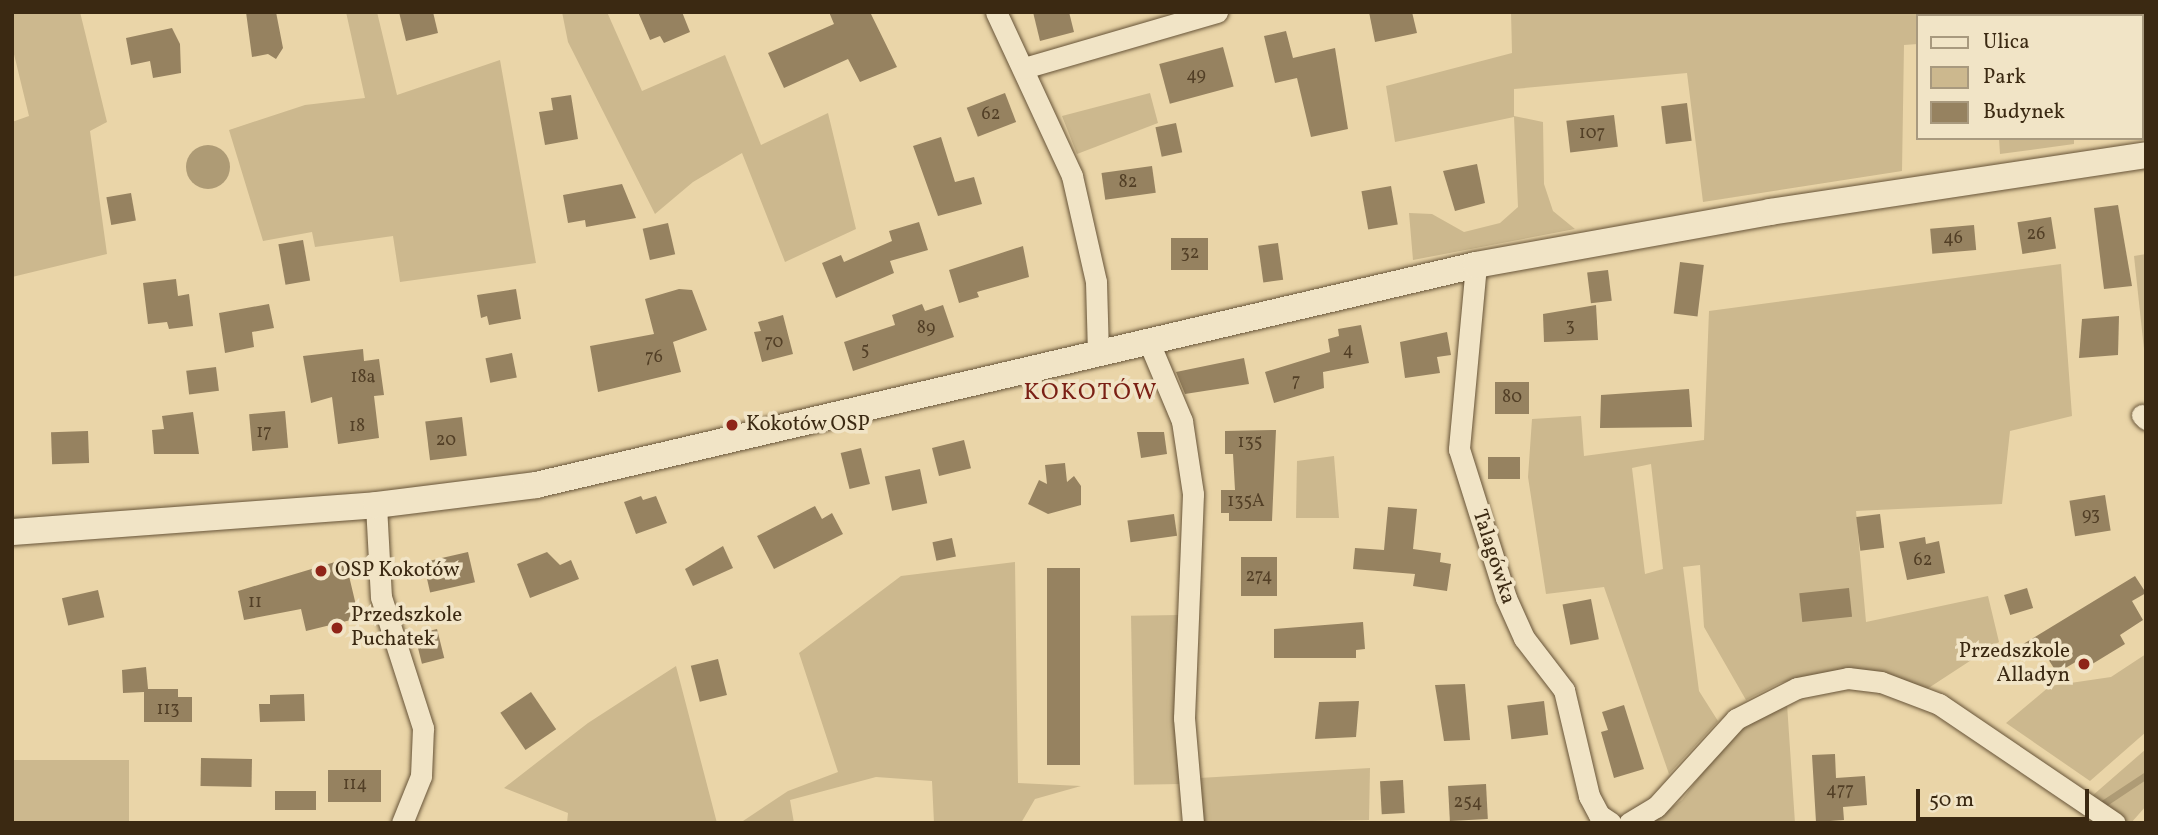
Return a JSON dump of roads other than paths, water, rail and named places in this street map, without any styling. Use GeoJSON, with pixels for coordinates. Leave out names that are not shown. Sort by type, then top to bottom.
{"type":"FeatureCollection","features":[{"type":"Feature","properties":{"kind":"street"},"geometry":{"type":"LineString","coordinates":[[996,12],[1072,176],[1086,224],[1096,282],[1098,352]]}},
{"type":"Feature","properties":{"kind":"street"},"geometry":{"type":"LineString","coordinates":[[1024,68],[1217,12]]}},
{"type":"Feature","properties":{"kind":"street"},"geometry":{"type":"LineString","coordinates":[[12,532],[376,505],[587,476],[1148,340],[1476,265],[1770,212],[2146,155]]}},
{"type":"Feature","properties":{"kind":"street","name":"Talagówka"},"geometry":{"type":"LineString","coordinates":[[1476,265],[1460,449],[1506,598],[1524,638],[1564,690],[1589,796],[1599,815],[1611,823]]}},
{"type":"Feature","properties":{"kind":"street"},"geometry":{"type":"LineString","coordinates":[[1148,340],[1182,421],[1192,494],[1184,718],[1193,823]]}},
{"type":"Feature","properties":{"kind":"street"},"geometry":{"type":"LineString","coordinates":[[376,505],[381,597],[423,728],[421,776],[402,823]]}},
{"type":"Feature","properties":{"kind":"street"},"geometry":{"type":"LineString","coordinates":[[1629,823],[1656,807],[1736,719],[1797,688],[1847,678],[1881,682],[1939,704],[2113,822]]}},
{"type":"Feature","properties":{"kind":"waterway"},"geometry":{"type":"LineString","coordinates":[[2091,823],[2101,805],[2146,775]]}},
{"type":"Feature","properties":{"kind":"place","name":"Kokotów OSP"},"geometry":{"type":"Point","coordinates":[732,425]}},
{"type":"Feature","properties":{"kind":"place","name":"OSP Kokotów"},"geometry":{"type":"Point","coordinates":[321,571]}},
{"type":"Feature","properties":{"kind":"place","name":"Przedszkole Puchatek"},"geometry":{"type":"Point","coordinates":[337,628]}},
{"type":"Feature","properties":{"kind":"place","name":"Przedszkole Alladyn"},"geometry":{"type":"Point","coordinates":[2084,664]}},
{"type":"Feature","properties":{"kind":"district","name":"KOKOTÓW"},"geometry":{"type":"Point","coordinates":[1091,394]}}]}
